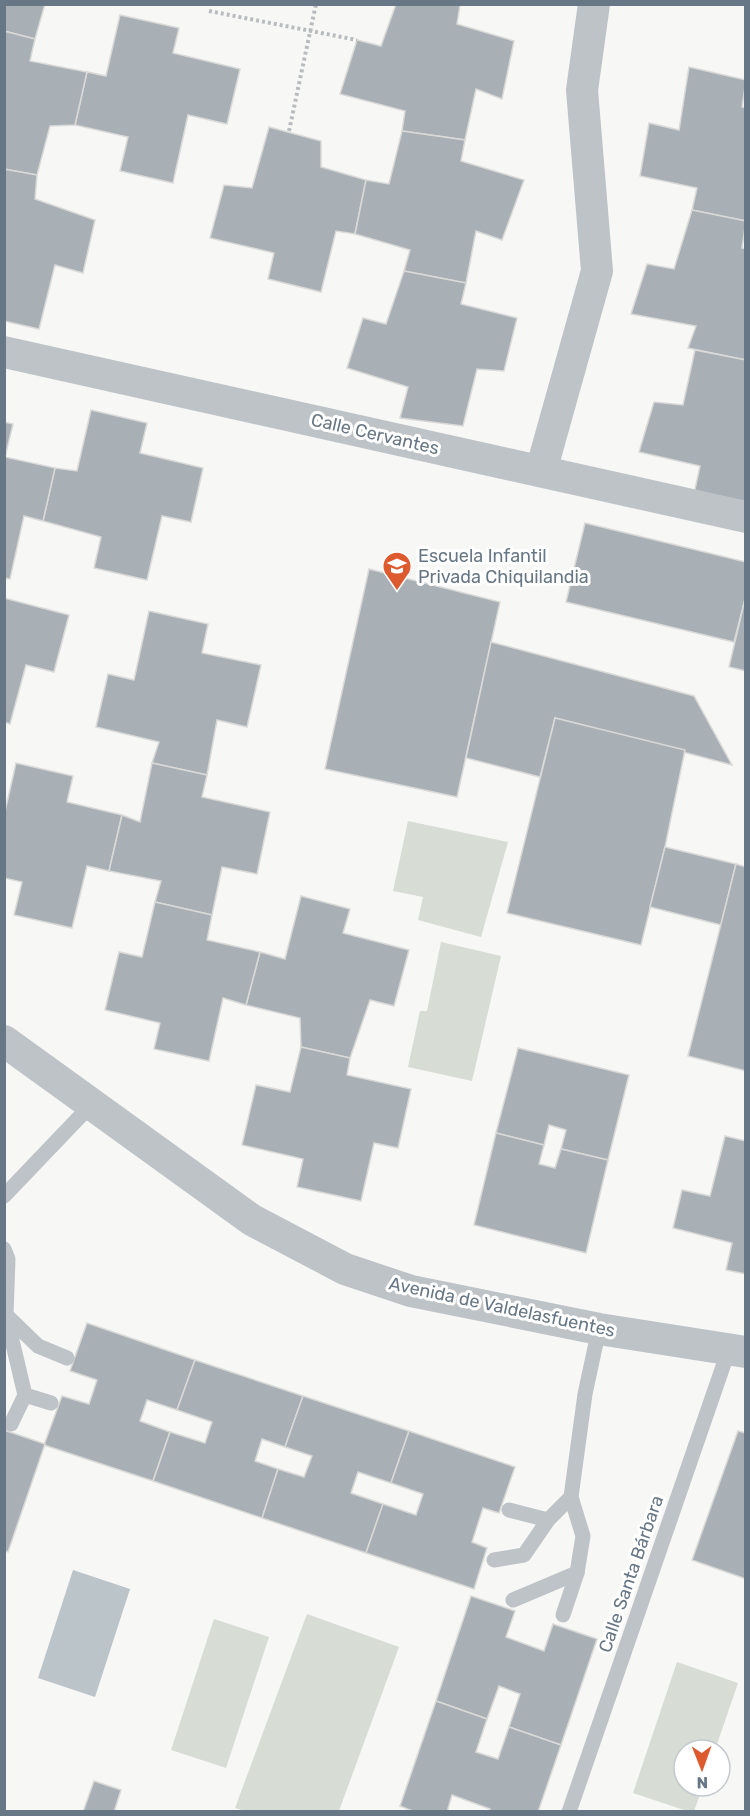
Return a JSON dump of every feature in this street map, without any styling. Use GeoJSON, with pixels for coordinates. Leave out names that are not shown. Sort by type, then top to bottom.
{"type":"FeatureCollection","features":[{"type":"Feature","properties":{"kind":"street"},"geometry":{"type":"LineString","coordinates":[[541,471],[597,272],[582,90],[594,4]]}},
{"type":"Feature","properties":{"kind":"street","name":"Calle Cervantes"},"geometry":{"type":"LineString","coordinates":[[4,352],[746,517]]}},
{"type":"Feature","properties":{"kind":"street","name":"Avenida de Valdelasfuentes"},"geometry":{"type":"LineString","coordinates":[[4,1041],[252,1220],[345,1269],[411,1291],[599,1329],[737,1350]]}},
{"type":"Feature","properties":{"kind":"lane"},"geometry":{"type":"LineString","coordinates":[[4,1196],[91,1105]]}},
{"type":"Feature","properties":{"kind":"lane"},"geometry":{"type":"LineString","coordinates":[[4,1249],[8,1259],[5,1316],[25,1395],[11,1424]]}},
{"type":"Feature","properties":{"kind":"lane"},"geometry":{"type":"LineString","coordinates":[[5,1316],[38,1346],[67,1358]]}},
{"type":"Feature","properties":{"kind":"lane"},"geometry":{"type":"LineString","coordinates":[[563,1615],[577,1573],[583,1536],[571,1497],[585,1394],[599,1329]]}},
{"type":"Feature","properties":{"kind":"lane","name":"Calle Santa Bárbara"},"geometry":{"type":"LineString","coordinates":[[569,1812],[737,1350]]}},
{"type":"Feature","properties":{"kind":"lane"},"geometry":{"type":"LineString","coordinates":[[25,1395],[51,1403]]}},
{"type":"Feature","properties":{"kind":"lane"},"geometry":{"type":"LineString","coordinates":[[495,1560],[524,1555],[548,1520],[571,1497]]}},
{"type":"Feature","properties":{"kind":"lane"},"geometry":{"type":"LineString","coordinates":[[509,1510],[548,1520]]}},
{"type":"Feature","properties":{"kind":"lane"},"geometry":{"type":"LineString","coordinates":[[513,1600],[577,1573]]}},
{"type":"Feature","properties":{"kind":"path"},"geometry":{"type":"LineString","coordinates":[[289,131],[316,4]]}},
{"type":"Feature","properties":{"kind":"path"},"geometry":{"type":"LineString","coordinates":[[209,11],[357,40]]}},
{"type":"Feature","properties":{"kind":"shaded area"},"geometry":{"type":"Polygon","coordinates":[[[408,821],[508,842],[481,937],[418,920],[423,897],[393,891],[408,821]]]}},
{"type":"Feature","properties":{"kind":"shaded area"},"geometry":{"type":"Polygon","coordinates":[[[441,942],[501,956],[472,1081],[408,1067],[420,1011],[427,1011],[441,942]]]}},
{"type":"Feature","properties":{"kind":"shaded area"},"geometry":{"type":"Polygon","coordinates":[[[73,1570],[130,1589],[95,1697],[38,1678],[73,1570]]]}},
{"type":"Feature","properties":{"kind":"shaded area"},"geometry":{"type":"Polygon","coordinates":[[[307,1614],[399,1647],[339,1811],[245,1811],[235,1808],[307,1614]]]}},
{"type":"Feature","properties":{"kind":"shaded area"},"geometry":{"type":"Polygon","coordinates":[[[214,1619],[269,1637],[226,1768],[171,1750],[214,1619]]]}},
{"type":"Feature","properties":{"kind":"shaded area"},"geometry":{"type":"Polygon","coordinates":[[[677,1662],[738,1683],[719,1738],[672,1738],[672,1798],[699,1798],[694,1811],[687,1811],[633,1793],[677,1662]]]}},
{"type":"Feature","properties":{"kind":"building"},"geometry":{"type":"Polygon","coordinates":[[[4,4],[45,4],[35,39],[4,31],[4,4]]]}},
{"type":"Feature","properties":{"kind":"building"},"geometry":{"type":"Polygon","coordinates":[[[396,4],[460,5],[457,24],[514,41],[502,99],[476,89],[465,140],[402,131],[405,111],[340,94],[357,40],[381,46],[396,4]]]}},
{"type":"Feature","properties":{"kind":"building"},"geometry":{"type":"Polygon","coordinates":[[[120,15],[179,28],[173,53],[240,69],[227,124],[188,115],[173,183],[120,171],[128,137],[75,125],[87,72],[106,76],[120,15]]]}},
{"type":"Feature","properties":{"kind":"building"},"geometry":{"type":"Polygon","coordinates":[[[4,31],[35,39],[30,61],[87,72],[75,125],[50,126],[37,175],[4,169],[4,31]]]}},
{"type":"Feature","properties":{"kind":"building"},"geometry":{"type":"Polygon","coordinates":[[[689,67],[746,80],[742,107],[746,108],[746,221],[692,210],[697,188],[640,176],[649,123],[679,130],[689,67]]]}},
{"type":"Feature","properties":{"kind":"building"},"geometry":{"type":"Polygon","coordinates":[[[269,127],[321,141],[321,167],[366,180],[355,234],[336,231],[321,292],[268,279],[274,253],[210,238],[224,185],[252,188],[269,127]]]}},
{"type":"Feature","properties":{"kind":"building"},"geometry":{"type":"Polygon","coordinates":[[[402,131],[465,140],[461,161],[524,180],[502,240],[476,231],[466,283],[404,271],[410,250],[355,234],[366,180],[389,184],[402,131]]]}},
{"type":"Feature","properties":{"kind":"building"},"geometry":{"type":"Polygon","coordinates":[[[4,169],[37,175],[35,199],[95,220],[83,273],[55,265],[39,329],[4,321],[4,169]]]}},
{"type":"Feature","properties":{"kind":"building"},"geometry":{"type":"Polygon","coordinates":[[[692,210],[746,221],[742,248],[746,249],[746,360],[688,348],[696,326],[631,314],[647,264],[674,269],[692,210]]]}},
{"type":"Feature","properties":{"kind":"building"},"geometry":{"type":"Polygon","coordinates":[[[404,271],[466,283],[461,304],[517,318],[504,371],[477,369],[463,426],[400,418],[408,387],[347,368],[363,318],[386,324],[404,271]]]}},
{"type":"Feature","properties":{"kind":"building"},"geometry":{"type":"Polygon","coordinates":[[[695,350],[746,360],[746,505],[694,494],[700,466],[639,452],[654,402],[683,405],[695,350]]]}},
{"type":"Feature","properties":{"kind":"building"},"geometry":{"type":"Polygon","coordinates":[[[91,410],[147,423],[140,453],[203,468],[191,522],[162,516],[147,580],[94,568],[101,537],[43,521],[55,468],[77,471],[91,410]]]}},
{"type":"Feature","properties":{"kind":"building"},"geometry":{"type":"Polygon","coordinates":[[[4,422],[13,424],[5,457],[55,468],[43,521],[24,516],[10,579],[4,578],[4,422]]]}},
{"type":"Feature","properties":{"kind":"building"},"geometry":{"type":"Polygon","coordinates":[[[585,523],[746,562],[746,595],[734,642],[566,602],[585,523]]]}},
{"type":"Feature","properties":{"kind":"building"},"geometry":{"type":"Polygon","coordinates":[[[369,569],[500,602],[457,797],[325,769],[369,569]]]}},
{"type":"Feature","properties":{"kind":"building"},"geometry":{"type":"Polygon","coordinates":[[[746,595],[746,671],[729,667],[746,595]]]}},
{"type":"Feature","properties":{"kind":"building"},"geometry":{"type":"Polygon","coordinates":[[[4,598],[69,615],[54,672],[26,665],[10,724],[4,722],[4,598]]]}},
{"type":"Feature","properties":{"kind":"building"},"geometry":{"type":"Polygon","coordinates":[[[149,611],[208,624],[202,653],[261,665],[247,727],[217,720],[207,775],[152,763],[159,742],[96,727],[108,674],[134,680],[149,611]]]}},
{"type":"Feature","properties":{"kind":"building"},"geometry":{"type":"Polygon","coordinates":[[[491,642],[694,696],[732,765],[555,718],[540,777],[466,758],[491,642]]]}},
{"type":"Feature","properties":{"kind":"building"},"geometry":{"type":"Polygon","coordinates":[[[555,718],[685,750],[665,847],[641,945],[507,913],[555,718]]]}},
{"type":"Feature","properties":{"kind":"building"},"geometry":{"type":"Polygon","coordinates":[[[16,763],[73,776],[67,802],[122,815],[109,871],[87,866],[72,928],[14,915],[22,882],[4,878],[4,816],[16,763]]]}},
{"type":"Feature","properties":{"kind":"building"},"geometry":{"type":"Polygon","coordinates":[[[152,763],[207,775],[202,797],[270,812],[257,874],[222,867],[212,915],[155,902],[161,881],[109,871],[122,815],[140,822],[152,763]]]}},
{"type":"Feature","properties":{"kind":"building"},"geometry":{"type":"Polygon","coordinates":[[[665,847],[736,864],[721,925],[650,907],[665,847]]]}},
{"type":"Feature","properties":{"kind":"building"},"geometry":{"type":"Polygon","coordinates":[[[736,864],[746,867],[746,1071],[688,1056],[736,864]]]}},
{"type":"Feature","properties":{"kind":"building"},"geometry":{"type":"Polygon","coordinates":[[[301,896],[350,909],[343,933],[409,950],[394,1006],[370,1000],[350,1058],[301,1047],[300,1018],[246,1005],[260,952],[285,959],[301,896]]]}},
{"type":"Feature","properties":{"kind":"building"},"geometry":{"type":"Polygon","coordinates":[[[155,902],[212,915],[207,940],[260,952],[246,1005],[223,998],[209,1061],[154,1049],[160,1023],[105,1010],[119,952],[142,957],[155,902]]]}},
{"type":"Feature","properties":{"kind":"building"},"geometry":{"type":"Polygon","coordinates":[[[301,1047],[350,1058],[347,1075],[411,1089],[398,1148],[374,1143],[361,1201],[297,1187],[303,1159],[242,1145],[256,1085],[290,1092],[301,1047]]]}},
{"type":"Feature","properties":{"kind":"building"},"geometry":{"type":"Polygon","coordinates":[[[518,1048],[629,1075],[608,1160],[561,1149],[566,1130],[549,1125],[544,1145],[496,1133],[518,1048]]]}},
{"type":"Feature","properties":{"kind":"building"},"geometry":{"type":"Polygon","coordinates":[[[496,1133],[544,1145],[539,1164],[555,1168],[561,1149],[608,1160],[586,1253],[474,1225],[496,1133]]]}},
{"type":"Feature","properties":{"kind":"building"},"geometry":{"type":"Polygon","coordinates":[[[725,1136],[746,1141],[746,1274],[726,1270],[732,1243],[673,1228],[682,1190],[710,1196],[725,1136]]]}},
{"type":"Feature","properties":{"kind":"building"},"geometry":{"type":"Polygon","coordinates":[[[87,1323],[195,1360],[177,1410],[147,1400],[140,1421],[170,1432],[153,1481],[44,1445],[62,1396],[89,1404],[97,1380],[70,1371],[87,1323]]]}},
{"type":"Feature","properties":{"kind":"building"},"geometry":{"type":"Polygon","coordinates":[[[195,1360],[303,1396],[285,1447],[262,1439],[255,1461],[278,1469],[262,1518],[153,1481],[170,1432],[205,1443],[212,1422],[177,1410],[195,1360]]]}},
{"type":"Feature","properties":{"kind":"building"},"geometry":{"type":"Polygon","coordinates":[[[303,1396],[409,1431],[391,1483],[358,1472],[351,1493],[383,1504],[366,1553],[262,1518],[278,1469],[304,1477],[312,1456],[285,1447],[303,1396]]]}},
{"type":"Feature","properties":{"kind":"building"},"geometry":{"type":"Polygon","coordinates":[[[4,1430],[45,1444],[8,1552],[4,1550],[4,1430]]]}},
{"type":"Feature","properties":{"kind":"building"},"geometry":{"type":"Polygon","coordinates":[[[409,1431],[515,1467],[499,1513],[483,1508],[472,1542],[487,1548],[474,1589],[366,1553],[383,1504],[416,1515],[423,1494],[391,1483],[409,1431]]]}},
{"type":"Feature","properties":{"kind":"building"},"geometry":{"type":"Polygon","coordinates":[[[738,1431],[746,1433],[746,1579],[692,1560],[738,1431]]]}},
{"type":"Feature","properties":{"kind":"building"},"geometry":{"type":"Polygon","coordinates":[[[471,1596],[515,1611],[506,1637],[544,1651],[553,1624],[597,1639],[561,1745],[509,1727],[520,1694],[499,1686],[487,1719],[436,1701],[471,1596]]]}},
{"type":"Feature","properties":{"kind":"building"},"geometry":{"type":"Polygon","coordinates":[[[436,1701],[487,1719],[476,1752],[498,1759],[509,1727],[561,1745],[538,1812],[489,1812],[490,1809],[452,1795],[447,1812],[415,1812],[400,1806],[436,1701]]]}},
{"type":"Feature","properties":{"kind":"building"},"geometry":{"type":"Polygon","coordinates":[[[94,1781],[121,1790],[114,1812],[83,1812],[94,1781]]]}},
{"type":"Feature","properties":{"kind":"place","name":"Escuela Infantil Privada Chiquilandia"},"geometry":{"type":"Point","coordinates":[397,592]}}]}
